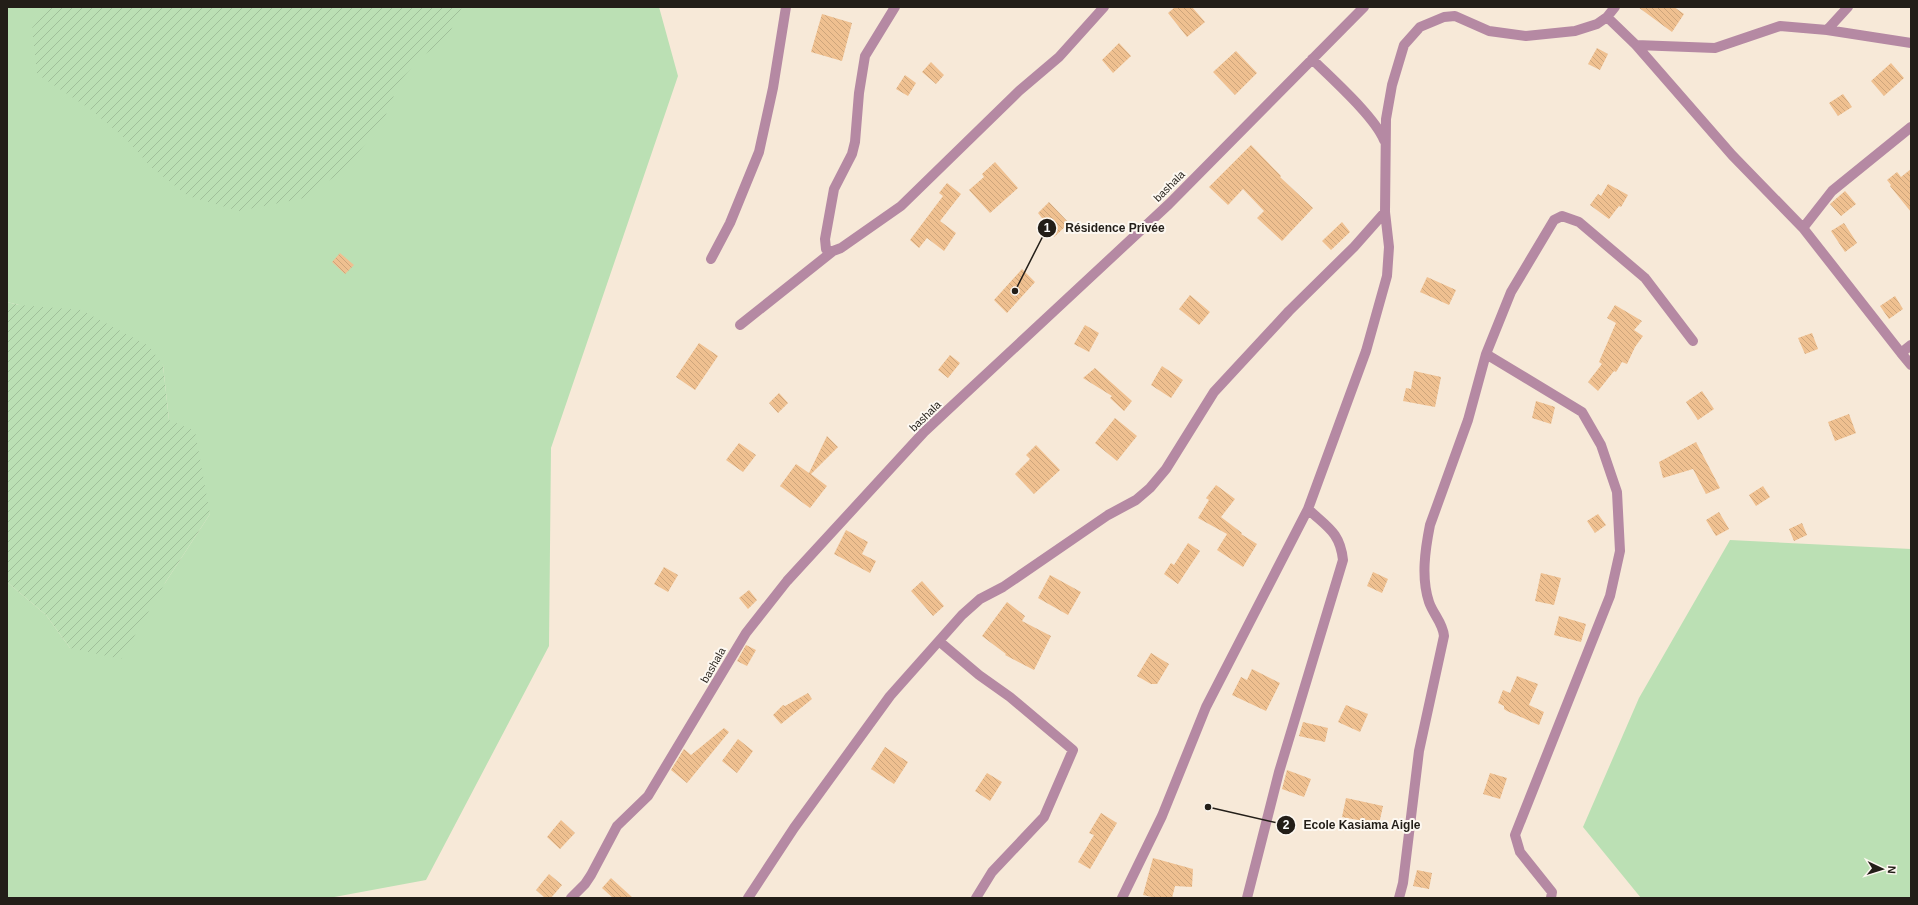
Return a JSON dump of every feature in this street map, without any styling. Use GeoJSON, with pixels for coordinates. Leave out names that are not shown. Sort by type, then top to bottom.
{"type":"FeatureCollection","features":[{"type":"Feature","properties":{"kind":"street"},"geometry":{"type":"LineString","coordinates":[[711,259],[730,223],[759,152],[773,88],[786,7]]}},
{"type":"Feature","properties":{"kind":"street"},"geometry":{"type":"LineString","coordinates":[[833,251],[826,249],[825,239],[834,189],[852,154],[855,142],[859,93],[865,56],[895,7]]}},
{"type":"Feature","properties":{"kind":"street"},"geometry":{"type":"LineString","coordinates":[[740,325],[833,251],[841,248],[879,222],[909,199],[960,147],[1019,91],[1059,57],[1104,7]]}},
{"type":"Feature","properties":{"kind":"street","name":"bashala"},"geometry":{"type":"LineString","coordinates":[[571,898],[585,884],[591,875],[617,826],[648,796],[746,633],[786,581],[924,432],[1168,204],[1364,7]]}},
{"type":"Feature","properties":{"kind":"street"},"geometry":{"type":"LineString","coordinates":[[1122,898],[1162,816],[1206,707],[1308,509],[1366,351],[1388,276],[1389,247],[1385,212],[1384,142],[1386,119],[1391,92],[1404,45],[1420,27],[1444,17],[1455,16],[1489,31],[1526,36],[1575,31],[1597,24],[1607,17],[1615,7]]}},
{"type":"Feature","properties":{"kind":"street"},"geometry":{"type":"LineString","coordinates":[[1827,30],[1848,7]]}},
{"type":"Feature","properties":{"kind":"street"},"geometry":{"type":"LineString","coordinates":[[1607,17],[1636,45],[1732,155],[1802,228],[1911,365]]}},
{"type":"Feature","properties":{"kind":"street"},"geometry":{"type":"LineString","coordinates":[[1636,45],[1709,48],[1774,27],[1827,30],[1911,43]]}},
{"type":"Feature","properties":{"kind":"street"},"geometry":{"type":"LineString","coordinates":[[1312,59],[1350,97],[1381,133],[1384,142]]}},
{"type":"Feature","properties":{"kind":"street"},"geometry":{"type":"LineString","coordinates":[[1802,228],[1832,191],[1911,127]]}},
{"type":"Feature","properties":{"kind":"street"},"geometry":{"type":"LineString","coordinates":[[748,898],[794,828],[890,696],[940,642],[962,615],[980,599],[1004,586],[1108,515],[1136,500],[1150,488],[1166,469],[1214,392],[1289,311],[1354,247],[1385,212]]}},
{"type":"Feature","properties":{"kind":"street"},"geometry":{"type":"LineString","coordinates":[[1399,898],[1403,883],[1419,751],[1444,636],[1443,628],[1430,603],[1426,589],[1425,557],[1430,525],[1468,420],[1486,354],[1511,292],[1554,220],[1562,216],[1579,222],[1645,278],[1693,341]]}},
{"type":"Feature","properties":{"kind":"street"},"geometry":{"type":"LineString","coordinates":[[1901,353],[1911,345]]}},
{"type":"Feature","properties":{"kind":"street"},"geometry":{"type":"LineString","coordinates":[[1486,354],[1582,412],[1601,445],[1617,492],[1620,551],[1610,596],[1515,835],[1520,852],[1552,892],[1551,898]]}},
{"type":"Feature","properties":{"kind":"street"},"geometry":{"type":"LineString","coordinates":[[1247,898],[1279,772],[1343,560],[1342,547],[1338,537],[1308,509]]}},
{"type":"Feature","properties":{"kind":"street"},"geometry":{"type":"LineString","coordinates":[[940,642],[979,675],[1010,697],[1073,750],[1044,817],[992,872],[976,898]]}},
{"type":"Feature","properties":{"kind":"green space"},"geometry":{"type":"Polygon","coordinates":[[[7,7],[659,7],[678,76],[551,448],[549,646],[426,880],[329,898],[7,898],[7,582],[46,615],[70,648],[165,583],[210,514],[169,420],[163,365],[19,305],[7,302],[7,7]]]}},
{"type":"Feature","properties":{"kind":"green space"},"geometry":{"type":"Polygon","coordinates":[[[50,7],[462,7],[447,38],[420,58],[400,81],[381,126],[341,172],[304,198],[239,211],[188,196],[151,167],[127,140],[90,109],[37,74],[32,28],[50,7]]]}},
{"type":"Feature","properties":{"kind":"green space"},"geometry":{"type":"Polygon","coordinates":[[[7,302],[19,305],[81,310],[149,346],[163,365],[169,420],[195,431],[210,514],[165,583],[121,659],[70,648],[46,615],[7,582],[7,302]]]}},
{"type":"Feature","properties":{"kind":"green space"},"geometry":{"type":"Polygon","coordinates":[[[1730,540],[1911,549],[1911,898],[1641,898],[1583,827],[1639,698],[1730,540]]]}},
{"type":"Feature","properties":{"kind":"building"},"geometry":{"type":"Polygon","coordinates":[[[1175,7],[1192,7],[1205,22],[1187,37],[1168,13],[1175,7]]]}},
{"type":"Feature","properties":{"kind":"building"},"geometry":{"type":"Polygon","coordinates":[[[1638,7],[1674,7],[1684,14],[1672,32],[1638,7]]]}},
{"type":"Feature","properties":{"kind":"building"},"geometry":{"type":"Polygon","coordinates":[[[822,14],[852,23],[842,61],[811,52],[822,14]]]}},
{"type":"Feature","properties":{"kind":"building"},"geometry":{"type":"Polygon","coordinates":[[[1119,43],[1131,56],[1113,73],[1102,60],[1119,43]]]}},
{"type":"Feature","properties":{"kind":"building"},"geometry":{"type":"Polygon","coordinates":[[[1597,48],[1608,54],[1600,70],[1588,64],[1597,48]]]}},
{"type":"Feature","properties":{"kind":"building"},"geometry":{"type":"Polygon","coordinates":[[[1236,51],[1257,73],[1235,95],[1213,72],[1236,51]]]}},
{"type":"Feature","properties":{"kind":"building"},"geometry":{"type":"Polygon","coordinates":[[[931,62],[944,75],[936,84],[922,72],[931,62]]]}},
{"type":"Feature","properties":{"kind":"building"},"geometry":{"type":"Polygon","coordinates":[[[1891,63],[1904,78],[1884,96],[1871,81],[1891,63]]]}},
{"type":"Feature","properties":{"kind":"building"},"geometry":{"type":"Polygon","coordinates":[[[905,75],[916,83],[908,96],[896,89],[905,75]]]}},
{"type":"Feature","properties":{"kind":"building"},"geometry":{"type":"Polygon","coordinates":[[[1843,94],[1852,107],[1838,116],[1829,103],[1843,94]]]}},
{"type":"Feature","properties":{"kind":"building"},"geometry":{"type":"Polygon","coordinates":[[[1251,145],[1281,176],[1280,177],[1313,208],[1282,241],[1257,218],[1264,211],[1243,189],[1228,205],[1209,187],[1251,145]]]}},
{"type":"Feature","properties":{"kind":"building"},"geometry":{"type":"Polygon","coordinates":[[[995,162],[1018,188],[990,213],[969,190],[984,177],[982,174],[995,162]]]}},
{"type":"Feature","properties":{"kind":"building"},"geometry":{"type":"Polygon","coordinates":[[[1911,169],[1911,212],[1887,180],[1897,172],[1901,177],[1911,169]]]}},
{"type":"Feature","properties":{"kind":"building"},"geometry":{"type":"Polygon","coordinates":[[[947,183],[961,194],[940,221],[956,233],[944,251],[927,238],[919,248],[910,240],[943,196],[939,193],[947,183]]]}},
{"type":"Feature","properties":{"kind":"building"},"geometry":{"type":"Polygon","coordinates":[[[1608,184],[1628,195],[1621,207],[1619,206],[1609,219],[1590,205],[1598,194],[1601,196],[1608,184]]]}},
{"type":"Feature","properties":{"kind":"building"},"geometry":{"type":"Polygon","coordinates":[[[1845,191],[1856,204],[1841,216],[1830,204],[1845,191]]]}},
{"type":"Feature","properties":{"kind":"building"},"geometry":{"type":"Polygon","coordinates":[[[1049,202],[1069,223],[1054,237],[1044,225],[1046,223],[1038,213],[1049,202]]]}},
{"type":"Feature","properties":{"kind":"building"},"geometry":{"type":"Polygon","coordinates":[[[1342,222],[1350,232],[1331,250],[1322,241],[1342,222]]]}},
{"type":"Feature","properties":{"kind":"building"},"geometry":{"type":"Polygon","coordinates":[[[1844,223],[1857,243],[1845,252],[1831,231],[1844,223]]]}},
{"type":"Feature","properties":{"kind":"building"},"geometry":{"type":"Polygon","coordinates":[[[340,253],[354,265],[345,274],[332,262],[340,253]]]}},
{"type":"Feature","properties":{"kind":"building"},"geometry":{"type":"Polygon","coordinates":[[[1022,269],[1035,282],[1007,313],[994,300],[1022,269]]]}},
{"type":"Feature","properties":{"kind":"building"},"geometry":{"type":"Polygon","coordinates":[[[1427,277],[1456,290],[1449,305],[1420,292],[1427,277]]]}},
{"type":"Feature","properties":{"kind":"building"},"geometry":{"type":"Polygon","coordinates":[[[1190,295],[1210,312],[1199,325],[1179,309],[1190,295]]]}},
{"type":"Feature","properties":{"kind":"building"},"geometry":{"type":"Polygon","coordinates":[[[1895,296],[1903,309],[1889,319],[1880,306],[1895,296]]]}},
{"type":"Feature","properties":{"kind":"building"},"geometry":{"type":"Polygon","coordinates":[[[1615,305],[1642,321],[1634,330],[1643,336],[1635,347],[1627,364],[1622,362],[1616,372],[1614,371],[1598,391],[1588,382],[1602,364],[1599,362],[1616,323],[1607,318],[1615,305]]]}},
{"type":"Feature","properties":{"kind":"building"},"geometry":{"type":"Polygon","coordinates":[[[1085,325],[1099,333],[1089,352],[1074,344],[1085,325]]]}},
{"type":"Feature","properties":{"kind":"building"},"geometry":{"type":"Polygon","coordinates":[[[1812,333],[1818,349],[1805,354],[1798,338],[1812,333]]]}},
{"type":"Feature","properties":{"kind":"building"},"geometry":{"type":"Polygon","coordinates":[[[699,343],[718,356],[695,390],[676,377],[699,343]]]}},
{"type":"Feature","properties":{"kind":"building"},"geometry":{"type":"Polygon","coordinates":[[[950,355],[960,363],[948,378],[938,370],[950,355]]]}},
{"type":"Feature","properties":{"kind":"building"},"geometry":{"type":"Polygon","coordinates":[[[1162,366],[1183,380],[1171,398],[1151,385],[1162,366]]]}},
{"type":"Feature","properties":{"kind":"building"},"geometry":{"type":"Polygon","coordinates":[[[1095,368],[1132,401],[1124,411],[1110,398],[1112,396],[1083,378],[1095,368]]]}},
{"type":"Feature","properties":{"kind":"building"},"geometry":{"type":"Polygon","coordinates":[[[1414,371],[1441,377],[1435,407],[1403,401],[1406,388],[1411,389],[1414,371]]]}},
{"type":"Feature","properties":{"kind":"building"},"geometry":{"type":"Polygon","coordinates":[[[1702,391],[1714,409],[1698,420],[1686,402],[1702,391]]]}},
{"type":"Feature","properties":{"kind":"building"},"geometry":{"type":"Polygon","coordinates":[[[779,393],[788,403],[778,413],[769,403],[779,393]]]}},
{"type":"Feature","properties":{"kind":"building"},"geometry":{"type":"Polygon","coordinates":[[[1536,401],[1555,407],[1551,424],[1532,418],[1536,401]]]}},
{"type":"Feature","properties":{"kind":"building"},"geometry":{"type":"Polygon","coordinates":[[[1849,414],[1856,433],[1835,441],[1828,422],[1849,414]]]}},
{"type":"Feature","properties":{"kind":"building"},"geometry":{"type":"Polygon","coordinates":[[[1115,418],[1137,436],[1117,461],[1095,443],[1115,418]]]}},
{"type":"Feature","properties":{"kind":"building"},"geometry":{"type":"Polygon","coordinates":[[[827,436],[838,447],[811,474],[827,486],[810,508],[780,486],[796,464],[809,473],[827,436]]]}},
{"type":"Feature","properties":{"kind":"building"},"geometry":{"type":"Polygon","coordinates":[[[1696,442],[1720,488],[1706,494],[1693,469],[1663,478],[1659,462],[1696,442]]]}},
{"type":"Feature","properties":{"kind":"building"},"geometry":{"type":"Polygon","coordinates":[[[739,443],[756,455],[743,472],[726,460],[739,443]]]}},
{"type":"Feature","properties":{"kind":"building"},"geometry":{"type":"Polygon","coordinates":[[[1036,445],[1060,470],[1034,494],[1015,474],[1030,459],[1026,455],[1036,445]]]}},
{"type":"Feature","properties":{"kind":"building"},"geometry":{"type":"Polygon","coordinates":[[[1216,485],[1235,499],[1221,517],[1242,533],[1241,534],[1257,544],[1243,567],[1217,550],[1227,534],[1198,518],[1209,500],[1206,498],[1216,485]]]}},
{"type":"Feature","properties":{"kind":"building"},"geometry":{"type":"Polygon","coordinates":[[[1763,486],[1770,497],[1756,506],[1749,495],[1763,486]]]}},
{"type":"Feature","properties":{"kind":"building"},"geometry":{"type":"Polygon","coordinates":[[[1719,512],[1729,529],[1716,536],[1706,520],[1719,512]]]}},
{"type":"Feature","properties":{"kind":"building"},"geometry":{"type":"Polygon","coordinates":[[[1598,514],[1606,525],[1595,533],[1587,521],[1598,514]]]}},
{"type":"Feature","properties":{"kind":"building"},"geometry":{"type":"Polygon","coordinates":[[[1802,523],[1807,535],[1794,541],[1789,529],[1802,523]]]}},
{"type":"Feature","properties":{"kind":"building"},"geometry":{"type":"Polygon","coordinates":[[[846,530],[868,542],[862,554],[876,561],[870,573],[834,554],[846,530]]]}},
{"type":"Feature","properties":{"kind":"building"},"geometry":{"type":"Polygon","coordinates":[[[1188,543],[1200,551],[1178,584],[1164,574],[1171,563],[1174,565],[1188,543]]]}},
{"type":"Feature","properties":{"kind":"building"},"geometry":{"type":"Polygon","coordinates":[[[664,567],[678,575],[668,592],[654,584],[664,567]]]}},
{"type":"Feature","properties":{"kind":"building"},"geometry":{"type":"Polygon","coordinates":[[[1373,572],[1388,579],[1382,593],[1367,586],[1373,572]]]}},
{"type":"Feature","properties":{"kind":"building"},"geometry":{"type":"Polygon","coordinates":[[[1541,573],[1561,578],[1554,605],[1535,601],[1541,573]]]}},
{"type":"Feature","properties":{"kind":"building"},"geometry":{"type":"Polygon","coordinates":[[[1050,575],[1081,592],[1068,615],[1038,598],[1050,575]]]}},
{"type":"Feature","properties":{"kind":"building"},"geometry":{"type":"Polygon","coordinates":[[[922,581],[944,606],[933,616],[911,591],[922,581]]]}},
{"type":"Feature","properties":{"kind":"building"},"geometry":{"type":"Polygon","coordinates":[[[749,590],[757,600],[748,609],[739,598],[749,590]]]}},
{"type":"Feature","properties":{"kind":"building"},"geometry":{"type":"Polygon","coordinates":[[[1007,602],[1025,616],[1022,621],[1051,636],[1034,670],[1005,655],[1006,654],[982,636],[1007,602]]]}},
{"type":"Feature","properties":{"kind":"building"},"geometry":{"type":"Polygon","coordinates":[[[1559,616],[1586,624],[1581,642],[1554,635],[1559,616]]]}},
{"type":"Feature","properties":{"kind":"building"},"geometry":{"type":"Polygon","coordinates":[[[746,645],[756,650],[747,666],[737,661],[746,645]]]}},
{"type":"Feature","properties":{"kind":"building"},"geometry":{"type":"Polygon","coordinates":[[[1151,653],[1169,664],[1157,684],[1151,684],[1137,676],[1151,653]]]}},
{"type":"Feature","properties":{"kind":"building"},"geometry":{"type":"Polygon","coordinates":[[[1252,669],[1280,683],[1266,711],[1232,695],[1241,677],[1247,680],[1252,669]]]}},
{"type":"Feature","properties":{"kind":"building"},"geometry":{"type":"Polygon","coordinates":[[[1517,676],[1538,684],[1529,705],[1544,712],[1539,725],[1507,711],[1504,709],[1504,706],[1498,703],[1503,690],[1510,693],[1517,676]]]}},
{"type":"Feature","properties":{"kind":"building"},"geometry":{"type":"Polygon","coordinates":[[[808,693],[812,699],[781,724],[773,715],[783,705],[785,706],[808,693]]]}},
{"type":"Feature","properties":{"kind":"building"},"geometry":{"type":"Polygon","coordinates":[[[1346,705],[1368,714],[1360,732],[1338,722],[1346,705]]]}},
{"type":"Feature","properties":{"kind":"building"},"geometry":{"type":"Polygon","coordinates":[[[1303,722],[1328,728],[1325,742],[1299,736],[1303,722]]]}},
{"type":"Feature","properties":{"kind":"building"},"geometry":{"type":"Polygon","coordinates":[[[724,728],[729,732],[687,783],[671,770],[684,749],[691,755],[724,728]]]}},
{"type":"Feature","properties":{"kind":"building"},"geometry":{"type":"Polygon","coordinates":[[[738,739],[753,751],[737,773],[722,761],[738,739]]]}},
{"type":"Feature","properties":{"kind":"building"},"geometry":{"type":"Polygon","coordinates":[[[885,747],[908,762],[894,784],[871,769],[885,747]]]}},
{"type":"Feature","properties":{"kind":"building"},"geometry":{"type":"Polygon","coordinates":[[[1287,770],[1311,779],[1304,797],[1282,789],[1287,770]]]}},
{"type":"Feature","properties":{"kind":"building"},"geometry":{"type":"Polygon","coordinates":[[[987,773],[1002,782],[990,801],[975,791],[987,773]]]}},
{"type":"Feature","properties":{"kind":"building"},"geometry":{"type":"Polygon","coordinates":[[[1490,773],[1507,778],[1500,799],[1483,794],[1490,773]]]}},
{"type":"Feature","properties":{"kind":"building"},"geometry":{"type":"Polygon","coordinates":[[[1346,798],[1383,806],[1379,824],[1342,817],[1346,798]]]}},
{"type":"Feature","properties":{"kind":"building"},"geometry":{"type":"Polygon","coordinates":[[[1101,813],[1117,823],[1090,869],[1078,862],[1094,835],[1089,833],[1101,813]]]}},
{"type":"Feature","properties":{"kind":"building"},"geometry":{"type":"Polygon","coordinates":[[[561,820],[575,833],[560,849],[547,837],[561,820]]]}},
{"type":"Feature","properties":{"kind":"building"},"geometry":{"type":"Polygon","coordinates":[[[1153,858],[1193,869],[1192,887],[1175,886],[1172,898],[1156,898],[1143,895],[1153,858]]]}},
{"type":"Feature","properties":{"kind":"building"},"geometry":{"type":"Polygon","coordinates":[[[1417,870],[1432,873],[1429,889],[1413,886],[1417,870]]]}},
{"type":"Feature","properties":{"kind":"building"},"geometry":{"type":"Polygon","coordinates":[[[549,874],[562,885],[551,898],[545,898],[536,890],[549,874]]]}},
{"type":"Feature","properties":{"kind":"building"},"geometry":{"type":"Polygon","coordinates":[[[611,878],[633,898],[613,898],[602,888],[611,878]]]}},
{"type":"Feature","properties":{"kind":"place","name":"Résidence Privée"},"geometry":{"type":"Point","coordinates":[1015,291]}},
{"type":"Feature","properties":{"kind":"place","name":"Ecole Kasiama Aigle"},"geometry":{"type":"Point","coordinates":[1208,807]}}]}
